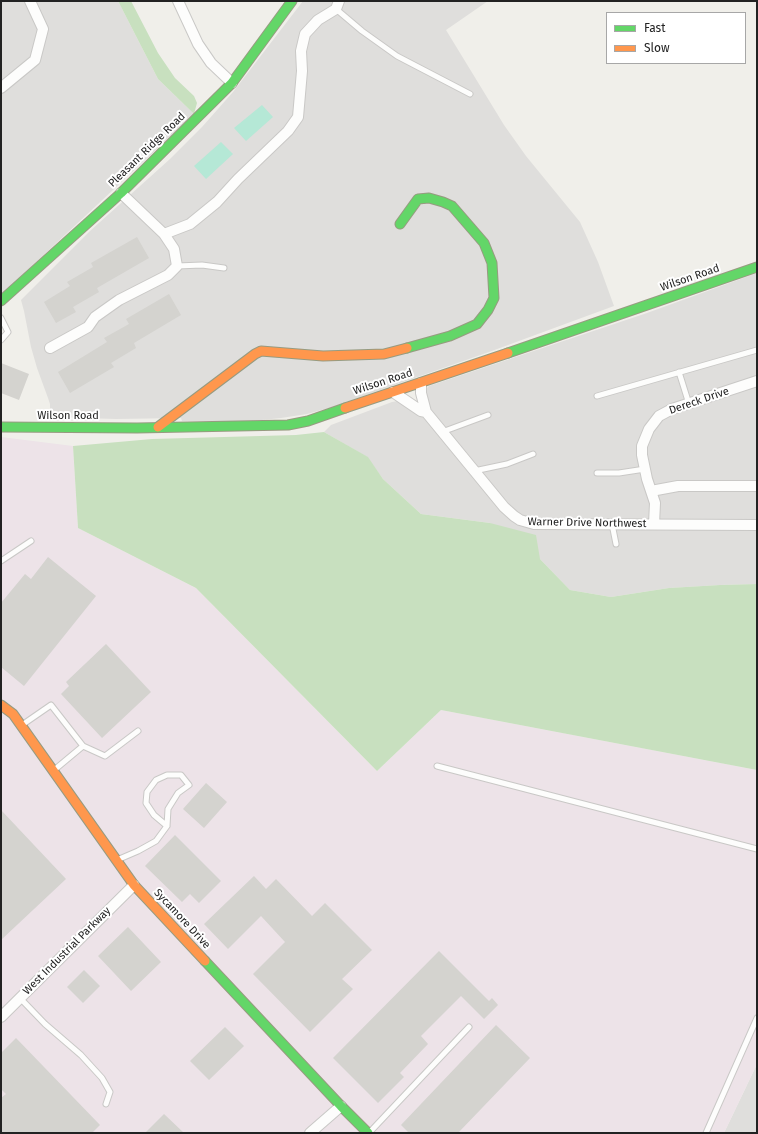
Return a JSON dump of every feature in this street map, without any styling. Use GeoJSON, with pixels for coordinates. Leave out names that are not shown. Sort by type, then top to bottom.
{"type":"FeatureCollection","features":[{"type":"Feature","properties":{"kind":"street"},"geometry":{"type":"LineString","coordinates":[[1,88],[35,60],[43,29],[30,1]]}},
{"type":"Feature","properties":{"kind":"street","name":"Pleasant Ridge Road"},"geometry":{"type":"LineString","coordinates":[[1,301],[121,192],[232,83],[292,1]]}},
{"type":"Feature","properties":{"kind":"street"},"geometry":{"type":"LineString","coordinates":[[179,2],[198,44],[211,63],[232,83]]}},
{"type":"Feature","properties":{"kind":"street"},"geometry":{"type":"LineString","coordinates":[[164,234],[190,224],[217,202],[238,179],[288,131],[298,117],[302,71],[301,51],[305,34],[318,20],[338,5]]}},
{"type":"Feature","properties":{"kind":"street"},"geometry":{"type":"LineString","coordinates":[[50,348],[88,327],[95,317],[119,300],[168,275],[177,266],[174,249],[164,234],[121,192]]}},
{"type":"Feature","properties":{"kind":"street"},"geometry":{"type":"LineString","coordinates":[[158,428],[255,354],[261,352],[323,356],[384,354],[450,336],[477,324],[488,310],[494,298],[492,262],[484,244],[452,206],[429,198],[418,199],[400,224]]}},
{"type":"Feature","properties":{"kind":"street","name":"Wilson Road"},"geometry":{"type":"LineString","coordinates":[[1,427],[158,428],[288,425],[308,421],[757,267]]}},
{"type":"Feature","properties":{"kind":"street","name":"Warner Drive Northwest"},"geometry":{"type":"LineString","coordinates":[[421,382],[421,393],[426,412],[504,507],[520,520],[534,524],[757,526]]}},
{"type":"Feature","properties":{"kind":"street","name":"Dereck Drive"},"geometry":{"type":"LineString","coordinates":[[654,524],[655,503],[645,469],[642,446],[649,429],[658,416],[672,409],[756,384]]}},
{"type":"Feature","properties":{"kind":"street"},"geometry":{"type":"LineString","coordinates":[[393,392],[421,411],[426,412]]}},
{"type":"Feature","properties":{"kind":"street"},"geometry":{"type":"LineString","coordinates":[[651,491],[678,486],[757,486]]}},
{"type":"Feature","properties":{"kind":"street","name":"Sycamore Drive"},"geometry":{"type":"LineString","coordinates":[[1,704],[13,714],[22,726],[134,885],[368,1133]]}},
{"type":"Feature","properties":{"kind":"street","name":"West Industrial Parkway"},"geometry":{"type":"LineString","coordinates":[[1,1017],[134,885]]}},
{"type":"Feature","properties":{"kind":"street"},"geometry":{"type":"LineString","coordinates":[[310,1133],[341,1106]]}},
{"type":"Feature","properties":{"kind":"lane"},"geometry":{"type":"LineString","coordinates":[[338,5],[362,31],[397,56],[470,94]]}},
{"type":"Feature","properties":{"kind":"lane"},"geometry":{"type":"LineString","coordinates":[[177,266],[202,265],[224,268]]}},
{"type":"Feature","properties":{"kind":"lane"},"geometry":{"type":"LineString","coordinates":[[1,318],[8,332],[1,340]]}},
{"type":"Feature","properties":{"kind":"lane"},"geometry":{"type":"LineString","coordinates":[[597,396],[757,350]]}},
{"type":"Feature","properties":{"kind":"lane"},"geometry":{"type":"LineString","coordinates":[[679,372],[689,404]]}},
{"type":"Feature","properties":{"kind":"lane"},"geometry":{"type":"LineString","coordinates":[[442,432],[488,415]]}},
{"type":"Feature","properties":{"kind":"lane"},"geometry":{"type":"LineString","coordinates":[[474,471],[507,464],[533,454]]}},
{"type":"Feature","properties":{"kind":"lane"},"geometry":{"type":"LineString","coordinates":[[598,473],[619,473],[645,469]]}},
{"type":"Feature","properties":{"kind":"lane"},"geometry":{"type":"LineString","coordinates":[[612,524],[616,544]]}},
{"type":"Feature","properties":{"kind":"lane"},"geometry":{"type":"LineString","coordinates":[[1,561],[31,541]]}},
{"type":"Feature","properties":{"kind":"lane"},"geometry":{"type":"LineString","coordinates":[[22,726],[51,705],[83,746],[105,756],[138,731]]}},
{"type":"Feature","properties":{"kind":"lane"},"geometry":{"type":"LineString","coordinates":[[53,771],[83,746]]}},
{"type":"Feature","properties":{"kind":"lane"},"geometry":{"type":"LineString","coordinates":[[437,766],[757,849]]}},
{"type":"Feature","properties":{"kind":"lane"},"geometry":{"type":"LineString","coordinates":[[116,860],[138,851],[156,841],[167,826],[168,809],[178,793],[189,785],[181,775],[167,775],[156,780],[148,792],[146,803],[154,815],[167,826]]}},
{"type":"Feature","properties":{"kind":"lane"},"geometry":{"type":"LineString","coordinates":[[20,998],[45,1024],[81,1055],[102,1078],[110,1092],[106,1104]]}},
{"type":"Feature","properties":{"kind":"lane"},"geometry":{"type":"LineString","coordinates":[[706,1133],[757,1018]]}},
{"type":"Feature","properties":{"kind":"lane"},"geometry":{"type":"LineString","coordinates":[[368,1133],[469,1027]]}},
{"type":"Feature","properties":{"kind":"shaded area"},"geometry":{"type":"Polygon","coordinates":[[[1,1],[118,1],[158,79],[194,114],[1,295],[1,1]]]}},
{"type":"Feature","properties":{"kind":"shaded area"},"geometry":{"type":"Polygon","coordinates":[[[303,1],[488,1],[446,30],[504,125],[526,156],[580,222],[598,262],[614,306],[489,352],[329,408],[307,414],[252,421],[182,421],[181,418],[116,419],[50,417],[50,404],[31,347],[21,300],[90,231],[170,159],[202,127],[233,92],[303,1]]]}},
{"type":"Feature","properties":{"kind":"shaded area"},"geometry":{"type":"Polygon","coordinates":[[[757,273],[757,584],[669,588],[611,597],[570,590],[540,559],[490,523],[421,514],[383,479],[367,457],[324,432],[331,425],[392,402],[398,401],[412,409],[429,402],[425,392],[429,386],[647,313],[757,273]]]}},
{"type":"Feature","properties":{"kind":"shaded area"},"geometry":{"type":"Polygon","coordinates":[[[1,437],[73,446],[78,528],[196,588],[377,771],[441,710],[757,770],[757,1064],[724,1133],[1,1133],[1,437]]]}},
{"type":"Feature","properties":{"kind":"shaded area"},"geometry":{"type":"Polygon","coordinates":[[[757,1064],[757,1133],[724,1133],[757,1064]]]}},
{"type":"Feature","properties":{"kind":"green space"},"geometry":{"type":"Polygon","coordinates":[[[118,1],[131,1],[158,53],[175,78],[194,96],[197,103],[194,114],[158,79],[118,1]]]}},
{"type":"Feature","properties":{"kind":"green space"},"geometry":{"type":"Polygon","coordinates":[[[262,105],[273,117],[246,141],[234,128],[262,105]]]}},
{"type":"Feature","properties":{"kind":"green space"},"geometry":{"type":"Polygon","coordinates":[[[221,142],[233,154],[206,179],[194,166],[221,142]]]}},
{"type":"Feature","properties":{"kind":"green space"},"geometry":{"type":"Polygon","coordinates":[[[324,432],[368,457],[383,479],[421,514],[490,523],[536,535],[540,559],[570,590],[611,597],[669,588],[757,584],[757,770],[441,710],[377,771],[196,588],[78,528],[73,446],[152,439],[296,435],[324,432]]]}},
{"type":"Feature","properties":{"kind":"building"},"geometry":{"type":"Polygon","coordinates":[[[137,237],[149,258],[97,288],[99,292],[73,307],[76,312],[56,323],[44,302],[70,286],[67,282],[93,267],[91,263],[137,237]]]}},
{"type":"Feature","properties":{"kind":"building"},"geometry":{"type":"Polygon","coordinates":[[[169,294],[181,315],[134,343],[136,348],[111,363],[114,367],[70,393],[58,372],[107,342],[104,338],[129,324],[126,319],[169,294]]]}},
{"type":"Feature","properties":{"kind":"building"},"geometry":{"type":"Polygon","coordinates":[[[1,363],[29,374],[19,400],[1,393],[1,363]]]}},
{"type":"Feature","properties":{"kind":"building"},"geometry":{"type":"Polygon","coordinates":[[[48,557],[96,596],[24,686],[1,667],[1,603],[25,574],[31,579],[48,557]]]}},
{"type":"Feature","properties":{"kind":"building"},"geometry":{"type":"Polygon","coordinates":[[[106,644],[151,692],[102,738],[61,694],[69,686],[66,682],[106,644]]]}},
{"type":"Feature","properties":{"kind":"building"},"geometry":{"type":"Polygon","coordinates":[[[206,783],[227,802],[204,828],[183,809],[206,783]]]}},
{"type":"Feature","properties":{"kind":"building"},"geometry":{"type":"Polygon","coordinates":[[[1,810],[66,879],[1,940],[1,810]]]}},
{"type":"Feature","properties":{"kind":"building"},"geometry":{"type":"Polygon","coordinates":[[[175,835],[221,881],[199,903],[190,894],[182,902],[145,866],[175,835]]]}},
{"type":"Feature","properties":{"kind":"building"},"geometry":{"type":"Polygon","coordinates":[[[254,876],[266,889],[276,879],[312,916],[325,903],[372,950],[342,979],[353,989],[310,1032],[253,974],[285,942],[261,916],[228,949],[204,924],[254,876]]]}},
{"type":"Feature","properties":{"kind":"building"},"geometry":{"type":"Polygon","coordinates":[[[128,927],[161,962],[131,991],[98,956],[128,927]]]}},
{"type":"Feature","properties":{"kind":"building"},"geometry":{"type":"Polygon","coordinates":[[[439,951],[489,1001],[492,998],[498,1005],[484,1019],[461,996],[421,1036],[428,1044],[400,1073],[404,1077],[378,1103],[333,1058],[439,951]]]}},
{"type":"Feature","properties":{"kind":"building"},"geometry":{"type":"Polygon","coordinates":[[[84,970],[100,986],[83,1003],[67,987],[84,970]]]}},
{"type":"Feature","properties":{"kind":"building"},"geometry":{"type":"Polygon","coordinates":[[[496,1025],[530,1058],[458,1133],[409,1133],[401,1125],[496,1025]]]}},
{"type":"Feature","properties":{"kind":"building"},"geometry":{"type":"Polygon","coordinates":[[[225,1027],[244,1046],[209,1080],[190,1061],[225,1027]]]}},
{"type":"Feature","properties":{"kind":"building"},"geometry":{"type":"Polygon","coordinates":[[[16,1038],[100,1125],[92,1133],[1,1133],[1,1098],[6,1094],[1,1089],[1,1053],[16,1038]]]}},
{"type":"Feature","properties":{"kind":"building"},"geometry":{"type":"Polygon","coordinates":[[[164,1114],[184,1133],[145,1133],[164,1114]]]}},
{"type":"Feature","properties":{"kind":"traffic: fast"},"geometry":{"type":"LineString","coordinates":[[1,301],[121,193],[232,83],[292,1]]}},
{"type":"Feature","properties":{"kind":"traffic: fast"},"geometry":{"type":"LineString","coordinates":[[400,224],[418,199],[429,198],[452,206],[484,243],[492,263],[494,298],[488,310],[477,324],[450,336],[407,348]]}},
{"type":"Feature","properties":{"kind":"traffic: fast"},"geometry":{"type":"LineString","coordinates":[[508,353],[757,267]]}},
{"type":"Feature","properties":{"kind":"traffic: fast"},"geometry":{"type":"LineString","coordinates":[[1,427],[137,428],[288,425],[308,421],[345,408]]}},
{"type":"Feature","properties":{"kind":"traffic: fast"},"geometry":{"type":"LineString","coordinates":[[205,961],[368,1133]]}},
{"type":"Feature","properties":{"kind":"traffic: slow"},"geometry":{"type":"LineString","coordinates":[[158,427],[261,351],[323,356],[384,354],[407,348]]}},
{"type":"Feature","properties":{"kind":"traffic: slow"},"geometry":{"type":"LineString","coordinates":[[345,408],[508,353]]}},
{"type":"Feature","properties":{"kind":"traffic: slow"},"geometry":{"type":"LineString","coordinates":[[1,705],[13,714],[134,885],[205,961]]}}]}
